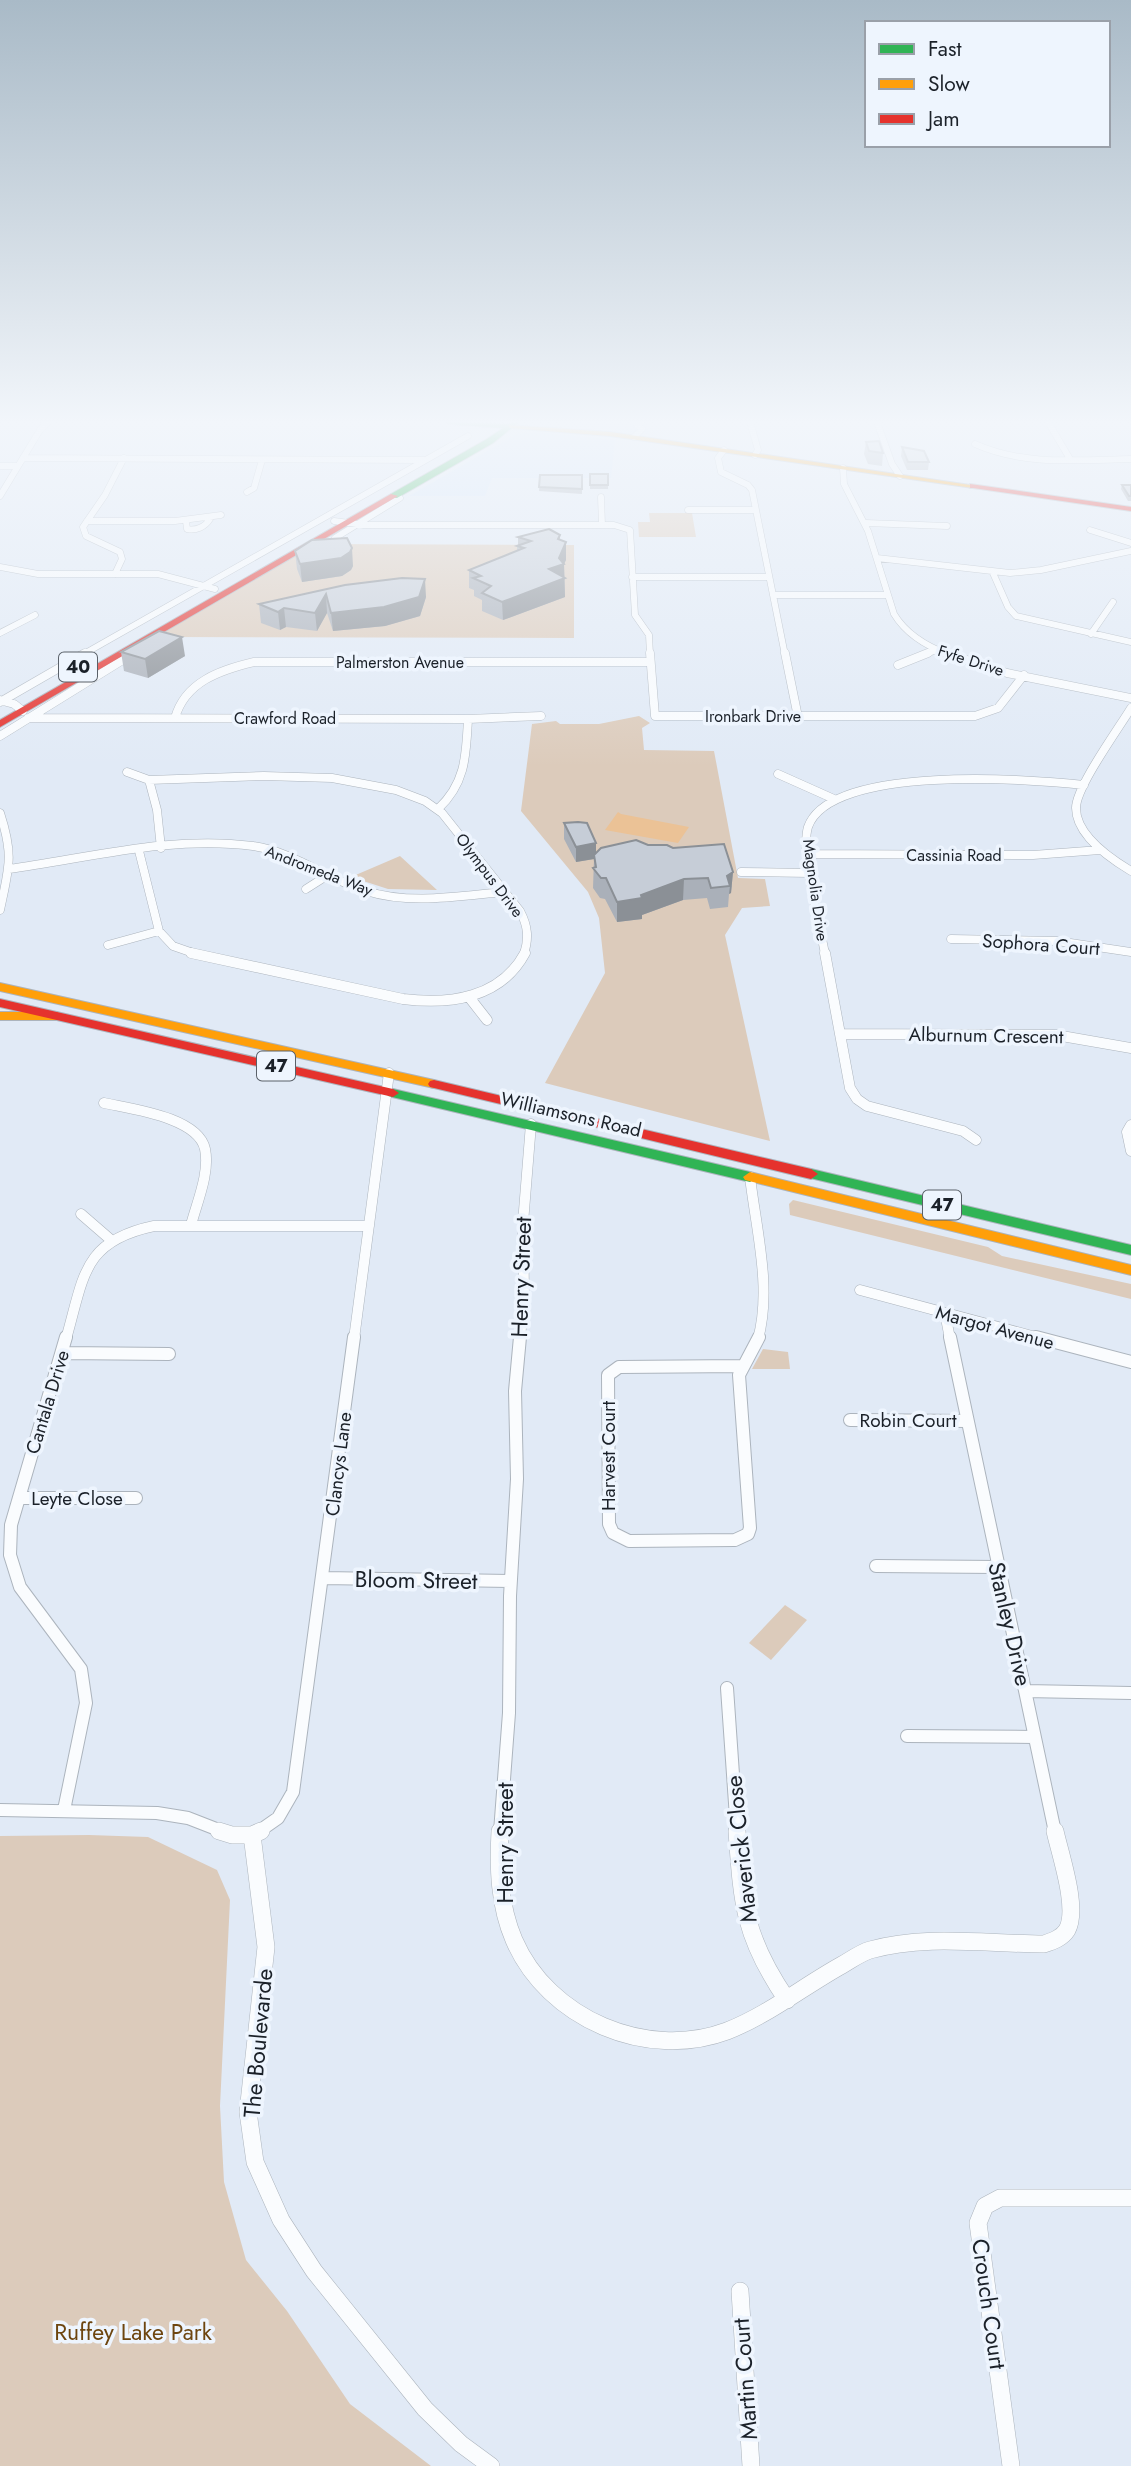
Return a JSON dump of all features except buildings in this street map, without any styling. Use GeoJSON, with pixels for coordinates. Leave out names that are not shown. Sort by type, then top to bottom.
{"type":"FeatureCollection","features":[{"type":"Feature","properties":{"kind":"main road","name":"40"},"geometry":{"type":"LineString","coordinates":[[0,725],[11,709],[219,587],[317,537]]}},
{"type":"Feature","properties":{"kind":"main road","name":"40"},"geometry":{"type":"LineString","coordinates":[[11,709],[150,638],[219,587]]}},
{"type":"Feature","properties":{"kind":"main road","name":"Williamsons Road"},"geometry":{"type":"LineString","coordinates":[[0,987],[390,1073],[1131,1250]]}},
{"type":"Feature","properties":{"kind":"main road","name":"Williamsons Road"},"geometry":{"type":"LineString","coordinates":[[0,1003],[531,1124],[1131,1270]]}},
{"type":"Feature","properties":{"kind":"main road"},"geometry":{"type":"LineString","coordinates":[[0,1016],[58,1016]]}},
{"type":"Feature","properties":{"kind":"main road"},"geometry":{"type":"LineString","coordinates":[[750,1177],[753,1159]]}},
{"type":"Feature","properties":{"kind":"street"},"geometry":{"type":"LineString","coordinates":[[88,537],[122,555],[115,574]]}},
{"type":"Feature","properties":{"kind":"street"},"geometry":{"type":"LineString","coordinates":[[0,566],[38,575],[158,574],[219,587],[303,537]]}},
{"type":"Feature","properties":{"kind":"street","name":"Ironbark Drive"},"geometry":{"type":"LineString","coordinates":[[630,537],[635,615],[649,635],[655,716],[982,715],[1003,704],[1024,675]]}},
{"type":"Feature","properties":{"kind":"street"},"geometry":{"type":"LineString","coordinates":[[761,537],[798,717]]}},
{"type":"Feature","properties":{"kind":"street","name":"Fyfe Drive"},"geometry":{"type":"LineString","coordinates":[[870,537],[888,595],[902,625],[937,650],[975,664],[1131,698]]}},
{"type":"Feature","properties":{"kind":"street"},"geometry":{"type":"LineString","coordinates":[[1112,537],[1131,543]]}},
{"type":"Feature","properties":{"kind":"street"},"geometry":{"type":"LineString","coordinates":[[877,558],[993,573],[1047,570],[1131,551]]}},
{"type":"Feature","properties":{"kind":"street"},"geometry":{"type":"LineString","coordinates":[[993,573],[1008,607],[1016,617],[1131,642]]}},
{"type":"Feature","properties":{"kind":"street"},"geometry":{"type":"LineString","coordinates":[[632,577],[768,577]]}},
{"type":"Feature","properties":{"kind":"street"},"geometry":{"type":"LineString","coordinates":[[773,595],[888,595]]}},
{"type":"Feature","properties":{"kind":"street"},"geometry":{"type":"LineString","coordinates":[[1091,634],[1113,602]]}},
{"type":"Feature","properties":{"kind":"street"},"geometry":{"type":"LineString","coordinates":[[0,633],[35,615]]}},
{"type":"Feature","properties":{"kind":"street"},"geometry":{"type":"LineString","coordinates":[[898,665],[937,650]]}},
{"type":"Feature","properties":{"kind":"street","name":"Palmerston Avenue"},"geometry":{"type":"LineString","coordinates":[[175,718],[181,700],[189,691],[229,669],[254,662],[650,662]]}},
{"type":"Feature","properties":{"kind":"street"},"geometry":{"type":"LineString","coordinates":[[1131,708],[1084,785],[1078,800],[1078,816],[1086,835],[1100,850],[1131,871]]}},
{"type":"Feature","properties":{"kind":"street"},"geometry":{"type":"LineString","coordinates":[[0,736],[11,709]]}},
{"type":"Feature","properties":{"kind":"street","name":"Crawford Road"},"geometry":{"type":"LineString","coordinates":[[11,709],[175,718],[468,719],[541,716]]}},
{"type":"Feature","properties":{"kind":"street"},"geometry":{"type":"LineString","coordinates":[[127,772],[149,780],[333,778],[380,785],[438,808],[456,793],[462,780],[468,719]]}},
{"type":"Feature","properties":{"kind":"street"},"geometry":{"type":"LineString","coordinates":[[778,774],[834,799]]}},
{"type":"Feature","properties":{"kind":"street"},"geometry":{"type":"LineString","coordinates":[[149,780],[157,810],[161,848]]}},
{"type":"Feature","properties":{"kind":"street","name":"Magnolia Drive"},"geometry":{"type":"LineString","coordinates":[[976,1140],[963,1131],[877,1110],[857,1099],[850,1088],[810,873],[806,835],[812,821],[834,799],[866,788],[901,782],[1057,782],[1084,785]]}},
{"type":"Feature","properties":{"kind":"street","name":"Olympus Drive"},"geometry":{"type":"LineString","coordinates":[[159,931],[165,939],[184,950],[403,999],[434,1001],[469,997],[512,973],[527,948],[527,929],[524,920],[504,892],[438,808]]}},
{"type":"Feature","properties":{"kind":"street"},"geometry":{"type":"LineString","coordinates":[[0,813],[8,834],[9,869],[1,894],[0,910]]}},
{"type":"Feature","properties":{"kind":"street","name":"Andromeda Way"},"geometry":{"type":"LineString","coordinates":[[9,869],[203,843],[254,846],[276,852],[367,891],[403,898],[504,892]]}},
{"type":"Feature","properties":{"kind":"street","name":"Cassinia Road"},"geometry":{"type":"LineString","coordinates":[[807,854],[1033,855],[1100,850]]}},
{"type":"Feature","properties":{"kind":"street"},"geometry":{"type":"LineString","coordinates":[[108,945],[159,931],[139,851]]}},
{"type":"Feature","properties":{"kind":"street"},"geometry":{"type":"LineString","coordinates":[[741,873],[810,873]]}},
{"type":"Feature","properties":{"kind":"street"},"geometry":{"type":"LineString","coordinates":[[306,890],[328,876]]}},
{"type":"Feature","properties":{"kind":"street","name":"Sophora Court"},"geometry":{"type":"LineString","coordinates":[[951,939],[1057,941],[1131,952]]}},
{"type":"Feature","properties":{"kind":"street"},"geometry":{"type":"LineString","coordinates":[[469,997],[487,1020]]}},
{"type":"Feature","properties":{"kind":"street","name":"Alburnum Crescent"},"geometry":{"type":"LineString","coordinates":[[840,1034],[1056,1035],[1131,1048]]}},
{"type":"Feature","properties":{"kind":"street","name":"Clancys Lane"},"geometry":{"type":"LineString","coordinates":[[252,1835],[281,1817],[293,1793],[390,1073]]}},
{"type":"Feature","properties":{"kind":"street"},"geometry":{"type":"LineString","coordinates":[[104,1103],[168,1119],[185,1125],[197,1134],[205,1147],[205,1161],[191,1225]]}},
{"type":"Feature","properties":{"kind":"street","name":"Henry Street"},"geometry":{"type":"LineString","coordinates":[[531,1124],[522,1239],[524,1300],[515,1383],[517,1479],[510,1581],[509,1716],[500,1890],[506,1919],[527,1965],[562,2002],[587,2020],[615,2032],[645,2040],[674,2042],[701,2040],[731,2032],[866,1952],[908,1943],[1044,1944],[1058,1941],[1067,1933]]}},
{"type":"Feature","properties":{"kind":"street"},"geometry":{"type":"LineString","coordinates":[[1131,1125],[1127,1132],[1131,1151]]}},
{"type":"Feature","properties":{"kind":"street","name":"Harvest Court"},"geometry":{"type":"LineString","coordinates":[[742,1367],[612,1369],[608,1375],[609,1524],[613,1533],[629,1541],[735,1540],[748,1534],[750,1522],[738,1384],[742,1367],[757,1343],[764,1318],[763,1283],[750,1177]]}},
{"type":"Feature","properties":{"kind":"street"},"geometry":{"type":"LineString","coordinates":[[81,1214],[111,1240]]}},
{"type":"Feature","properties":{"kind":"street","name":"Cantala Drive"},"geometry":{"type":"LineString","coordinates":[[64,1810],[86,1703],[81,1669],[38,1613],[13,1571],[10,1555],[11,1525],[87,1266],[93,1256],[111,1240],[138,1228],[191,1225],[369,1226]]}},
{"type":"Feature","properties":{"kind":"street","name":"Margot Avenue"},"geometry":{"type":"LineString","coordinates":[[860,1290],[1131,1362]]}},
{"type":"Feature","properties":{"kind":"street","name":"Stanley Drive"},"geometry":{"type":"LineString","coordinates":[[945,1313],[1071,1907],[1072,1921],[1067,1933]]}},
{"type":"Feature","properties":{"kind":"street"},"geometry":{"type":"LineString","coordinates":[[62,1353],[169,1354]]}},
{"type":"Feature","properties":{"kind":"street","name":"Robin Court"},"geometry":{"type":"LineString","coordinates":[[850,1420],[967,1421]]}},
{"type":"Feature","properties":{"kind":"street","name":"Leyte Close"},"geometry":{"type":"LineString","coordinates":[[19,1498],[136,1499]]}},
{"type":"Feature","properties":{"kind":"street"},"geometry":{"type":"LineString","coordinates":[[876,1566],[997,1567]]}},
{"type":"Feature","properties":{"kind":"street","name":"Bloom Street"},"geometry":{"type":"LineString","coordinates":[[323,1578],[510,1581]]}},
{"type":"Feature","properties":{"kind":"street","name":"Maverick Close"},"geometry":{"type":"LineString","coordinates":[[727,1688],[742,1902],[750,1935],[764,1968],[786,2000]]}},
{"type":"Feature","properties":{"kind":"street"},"geometry":{"type":"LineString","coordinates":[[1025,1691],[1131,1693]]}},
{"type":"Feature","properties":{"kind":"street"},"geometry":{"type":"LineString","coordinates":[[907,1736],[1034,1737]]}},
{"type":"Feature","properties":{"kind":"street"},"geometry":{"type":"LineString","coordinates":[[0,1810],[117,1809],[183,1816],[231,1835],[252,1835]]}},
{"type":"Feature","properties":{"kind":"street","name":"The Boulevarde"},"geometry":{"type":"LineString","coordinates":[[252,1835],[266,1947],[248,2112],[256,2162],[281,2220],[314,2271],[425,2409],[461,2444],[491,2466]]}},
{"type":"Feature","properties":{"kind":"street","name":"Crouch Court"},"geometry":{"type":"LineString","coordinates":[[1011,2466],[978,2223],[985,2206],[1000,2198],[1131,2198]]}},
{"type":"Feature","properties":{"kind":"street","name":"Martin Court"},"geometry":{"type":"LineString","coordinates":[[740,2291],[751,2466]]}},
{"type":"Feature","properties":{"kind":"green space"},"geometry":{"type":"Polygon","coordinates":[[[311,544],[574,545],[574,638],[156,635],[311,544]]]}},
{"type":"Feature","properties":{"kind":"green space"},"geometry":{"type":"Polygon","coordinates":[[[639,716],[650,723],[642,728],[644,750],[714,751],[738,878],[765,879],[770,906],[742,908],[725,935],[770,1141],[545,1083],[605,973],[599,918],[588,892],[521,811],[532,724],[556,721],[560,724],[599,724],[639,716]]]}},
{"type":"Feature","properties":{"kind":"green space"},"geometry":{"type":"Polygon","coordinates":[[[400,856],[437,890],[388,889],[351,877],[400,856]]]}},
{"type":"Feature","properties":{"kind":"green space"},"geometry":{"type":"Polygon","coordinates":[[[793,1200],[988,1247],[1002,1256],[1131,1284],[1131,1299],[790,1215],[789,1204],[793,1200]]]}},
{"type":"Feature","properties":{"kind":"green space"},"geometry":{"type":"Polygon","coordinates":[[[763,1349],[788,1352],[790,1369],[752,1369],[763,1349]]]}},
{"type":"Feature","properties":{"kind":"green space"},"geometry":{"type":"Polygon","coordinates":[[[785,1605],[807,1620],[771,1660],[749,1643],[785,1605]]]}},
{"type":"Feature","properties":{"kind":"green space","name":"Ruffey Lake Park"},"geometry":{"type":"Polygon","coordinates":[[[0,1836],[148,1837],[217,1870],[230,1900],[220,2106],[224,2182],[246,2260],[287,2311],[350,2404],[431,2466],[0,2466],[0,1836]]]}},
{"type":"Feature","properties":{"kind":"shaded area"},"geometry":{"type":"Polygon","coordinates":[[[618,812],[689,827],[678,843],[605,830],[618,812]]]}},
{"type":"Feature","properties":{"kind":"traffic: fast"},"geometry":{"type":"LineString","coordinates":[[393,1093],[750,1177]]}},
{"type":"Feature","properties":{"kind":"traffic: fast"},"geometry":{"type":"LineString","coordinates":[[811,1174],[1131,1250]]}},
{"type":"Feature","properties":{"kind":"traffic: slow"},"geometry":{"type":"LineString","coordinates":[[0,987],[434,1084]]}},
{"type":"Feature","properties":{"kind":"traffic: slow"},"geometry":{"type":"LineString","coordinates":[[0,1016],[57,1016]]}},
{"type":"Feature","properties":{"kind":"traffic: slow"},"geometry":{"type":"LineString","coordinates":[[750,1177],[1131,1270]]}},
{"type":"Feature","properties":{"kind":"traffic: jam"},"geometry":{"type":"LineString","coordinates":[[0,724],[323,537]]}},
{"type":"Feature","properties":{"kind":"traffic: jam"},"geometry":{"type":"LineString","coordinates":[[0,1003],[393,1093]]}},
{"type":"Feature","properties":{"kind":"traffic: jam"},"geometry":{"type":"LineString","coordinates":[[434,1084],[811,1174]]}}]}
